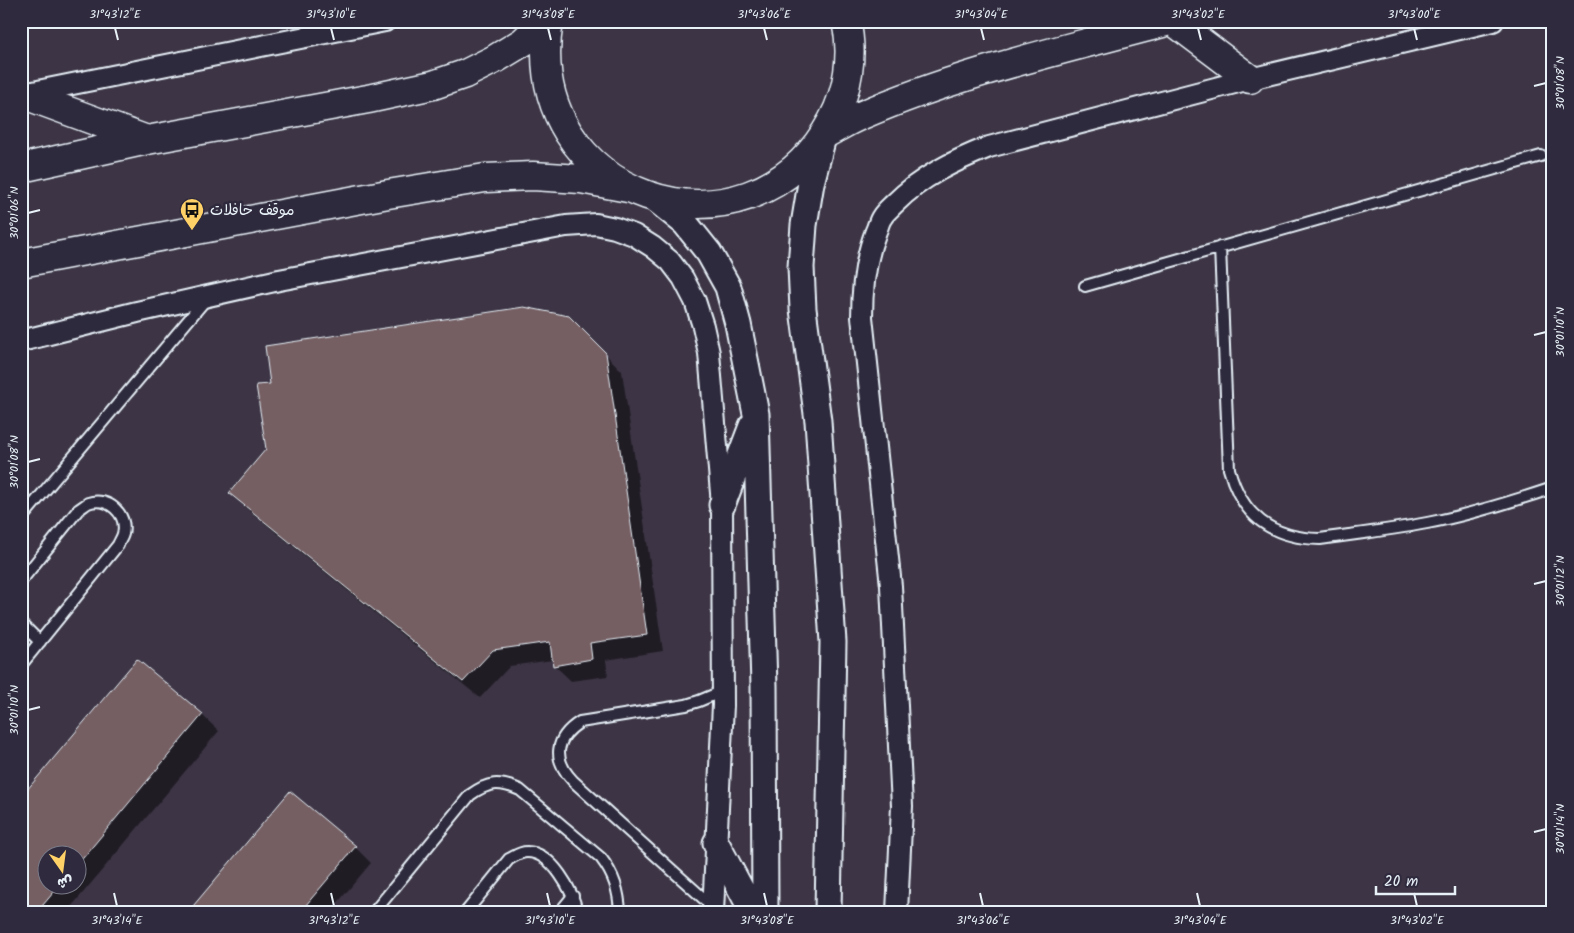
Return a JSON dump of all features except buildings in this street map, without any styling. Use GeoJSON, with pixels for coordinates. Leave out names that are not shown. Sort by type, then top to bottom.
{"type":"FeatureCollection","features":[{"type":"Feature","properties":{"kind":"main road"},"geometry":{"type":"LineString","coordinates":[[21,168],[147,140],[376,97],[433,84],[465,74],[495,59],[523,42],[545,21]]}},
{"type":"Feature","properties":{"kind":"main road"},"geometry":{"type":"LineString","coordinates":[[549,21],[545,62],[548,84],[554,105],[576,145],[591,162],[628,188]]}},
{"type":"Feature","properties":{"kind":"main road"},"geometry":{"type":"LineString","coordinates":[[25,265],[388,194],[485,178],[533,176],[581,179],[628,188],[654,198],[678,203],[726,202],[749,195],[771,185],[791,172],[809,156],[824,136],[836,114],[844,93],[848,72],[849,49],[846,21]]}},
{"type":"Feature","properties":{"kind":"main road"},"geometry":{"type":"LineString","coordinates":[[824,136],[860,116],[907,96],[961,77],[1172,21],[1250,79]]}},
{"type":"Feature","properties":{"kind":"main road"},"geometry":{"type":"LineString","coordinates":[[22,94],[147,140]]}},
{"type":"Feature","properties":{"kind":"street"},"geometry":{"type":"LineString","coordinates":[[22,94],[385,21]]}},
{"type":"Feature","properties":{"kind":"street"},"geometry":{"type":"LineString","coordinates":[[897,912],[902,806],[891,586],[862,317],[865,268],[872,241],[882,216],[919,182],[964,156],[989,147],[1250,79],[1493,21]]}},
{"type":"Feature","properties":{"kind":"street"},"geometry":{"type":"LineString","coordinates":[[824,136],[811,183],[804,225],[801,267],[803,309],[818,421],[833,642],[828,912]]}},
{"type":"Feature","properties":{"kind":"street"},"geometry":{"type":"LineString","coordinates":[[654,198],[685,222],[709,253],[728,287],[738,324],[756,414],[764,686],[765,912]]}},
{"type":"Feature","properties":{"kind":"street"},"geometry":{"type":"LineString","coordinates":[[21,341],[137,312],[279,280],[566,226],[596,224],[615,228],[653,247],[670,261],[683,278],[695,301],[709,353],[722,505],[723,690],[713,909]]}},
{"type":"Feature","properties":{"kind":"street"},"geometry":{"type":"LineString","coordinates":[[722,505],[756,414]]}},
{"type":"Feature","properties":{"kind":"street"},"geometry":{"type":"LineString","coordinates":[[716,843],[753,912]]}},
{"type":"Feature","properties":{"kind":"lane"},"geometry":{"type":"LineString","coordinates":[[1085,286],[1541,156]]}},
{"type":"Feature","properties":{"kind":"lane"},"geometry":{"type":"LineString","coordinates":[[1220,247],[1229,469],[1233,484],[1240,498],[1249,511],[1261,522],[1288,536],[1320,539],[1425,524],[1470,514],[1553,488]]}},
{"type":"Feature","properties":{"kind":"lane"},"geometry":{"type":"LineString","coordinates":[[21,519],[210,296]]}},
{"type":"Feature","properties":{"kind":"lane"},"geometry":{"type":"LineString","coordinates":[[21,582],[78,510],[88,504],[99,502],[110,504],[120,513],[124,523],[123,535],[118,545],[21,665]]}},
{"type":"Feature","properties":{"kind":"lane"},"geometry":{"type":"LineString","coordinates":[[21,623],[40,642]]}},
{"type":"Feature","properties":{"kind":"lane"},"geometry":{"type":"LineString","coordinates":[[713,909],[565,772],[560,761],[559,749],[566,733],[580,722],[686,705],[705,699],[723,690]]}},
{"type":"Feature","properties":{"kind":"lane"},"geometry":{"type":"LineString","coordinates":[[374,912],[470,795],[480,787],[494,784],[507,785],[520,790],[601,858],[617,885],[620,912]]}},
{"type":"Feature","properties":{"kind":"lane"},"geometry":{"type":"LineString","coordinates":[[466,912],[509,859],[518,854],[528,852],[538,854],[559,872],[573,896],[578,912]]}},
{"type":"Feature","properties":{"kind":"lane"},"geometry":{"type":"LineString","coordinates":[[560,912],[573,896]]}},
{"type":"Feature","properties":{"kind":"place","name":"موقف حافلات"},"geometry":{"type":"Point","coordinates":[192,231]}}]}
